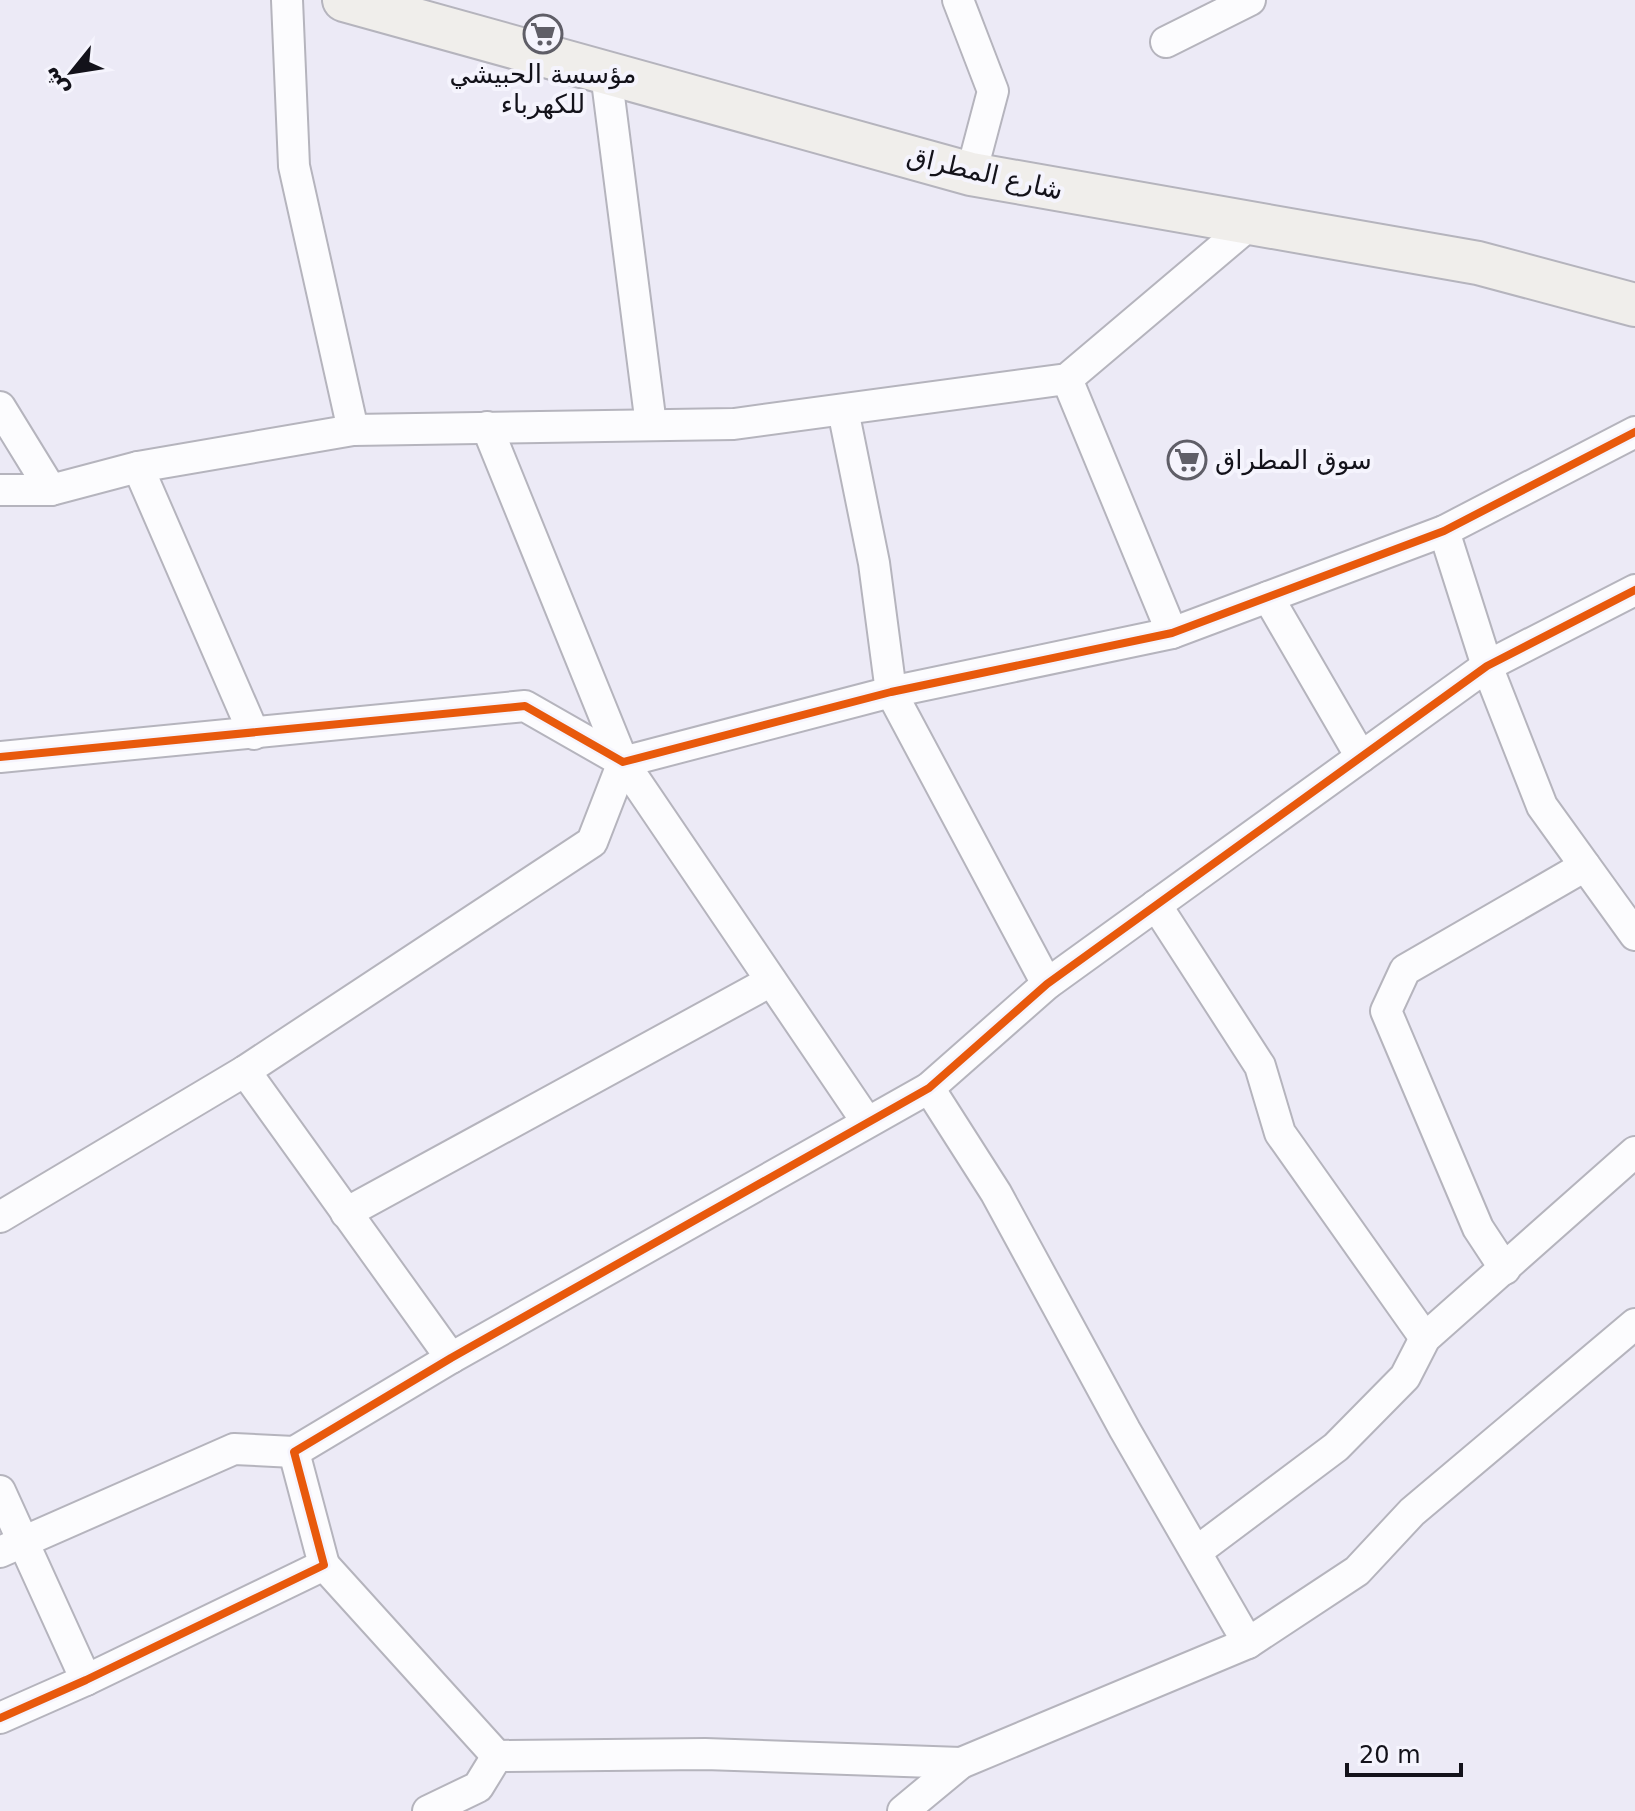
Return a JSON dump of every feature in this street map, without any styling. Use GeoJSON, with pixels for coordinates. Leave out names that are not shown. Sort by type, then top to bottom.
{"type":"FeatureCollection","features":[{"type":"Feature","properties":{"kind":"street"},"geometry":{"type":"LineString","coordinates":[[287,0],[294,166],[353,430]]}},
{"type":"Feature","properties":{"kind":"street","name":"شارع المطراق"},"geometry":{"type":"LineString","coordinates":[[344,0],[396,7],[606,73],[971,174],[1478,263],[1635,305]]}},
{"type":"Feature","properties":{"kind":"street"},"geometry":{"type":"LineString","coordinates":[[958,0],[993,91],[971,174]]}},
{"type":"Feature","properties":{"kind":"street"},"geometry":{"type":"LineString","coordinates":[[1166,42],[1250,0]]}},
{"type":"Feature","properties":{"kind":"street"},"geometry":{"type":"LineString","coordinates":[[606,73],[651,425]]}},
{"type":"Feature","properties":{"kind":"street"},"geometry":{"type":"LineString","coordinates":[[0,490],[51,490],[138,467],[353,430],[734,424],[1067,379],[1249,225]]}},
{"type":"Feature","properties":{"kind":"street"},"geometry":{"type":"LineString","coordinates":[[1067,379],[1172,633]]}},
{"type":"Feature","properties":{"kind":"street"},"geometry":{"type":"LineString","coordinates":[[0,407],[51,490]]}},
{"type":"Feature","properties":{"kind":"street"},"geometry":{"type":"LineString","coordinates":[[843,410],[874,563],[891,692],[1047,984]]}},
{"type":"Feature","properties":{"kind":"street"},"geometry":{"type":"LineString","coordinates":[[487,427],[623,762],[867,1122]]}},
{"type":"Feature","properties":{"kind":"street"},"geometry":{"type":"LineString","coordinates":[[0,757],[525,706],[623,762],[891,692],[1172,633],[1444,531],[1635,432]]}},
{"type":"Feature","properties":{"kind":"street"},"geometry":{"type":"LineString","coordinates":[[138,467],[254,734]]}},
{"type":"Feature","properties":{"kind":"street"},"geometry":{"type":"LineString","coordinates":[[1444,531],[1487,666],[1542,806],[1635,935]]}},
{"type":"Feature","properties":{"kind":"street"},"geometry":{"type":"LineString","coordinates":[[12,1547],[234,1449],[294,1452],[451,1358],[929,1088],[1047,984],[1487,666],[1635,590]]}},
{"type":"Feature","properties":{"kind":"street"},"geometry":{"type":"LineString","coordinates":[[1268,597],[1361,757]]}},
{"type":"Feature","properties":{"kind":"street"},"geometry":{"type":"LineString","coordinates":[[0,1217],[245,1071],[592,842],[623,762]]}},
{"type":"Feature","properties":{"kind":"street"},"geometry":{"type":"LineString","coordinates":[[1505,1269],[1478,1228],[1386,1011],[1405,970],[1585,866]]}},
{"type":"Feature","properties":{"kind":"street"},"geometry":{"type":"LineString","coordinates":[[1156,905],[1260,1066],[1280,1133],[1425,1338]]}},
{"type":"Feature","properties":{"kind":"street"},"geometry":{"type":"LineString","coordinates":[[346,1213],[771,981]]}},
{"type":"Feature","properties":{"kind":"street"},"geometry":{"type":"LineString","coordinates":[[245,1071],[451,1358]]}},
{"type":"Feature","properties":{"kind":"street"},"geometry":{"type":"LineString","coordinates":[[929,1088],[996,1193],[1125,1430],[1248,1643]]}},
{"type":"Feature","properties":{"kind":"street"},"geometry":{"type":"LineString","coordinates":[[1196,1552],[1336,1447],[1405,1377],[1425,1338],[1635,1152]]}},
{"type":"Feature","properties":{"kind":"street"},"geometry":{"type":"LineString","coordinates":[[903,1811],[961,1763],[1248,1643],[1357,1571],[1412,1512],[1635,1324]]}},
{"type":"Feature","properties":{"kind":"street"},"geometry":{"type":"LineString","coordinates":[[294,1452],[324,1565],[497,1756],[705,1754],[961,1763]]}},
{"type":"Feature","properties":{"kind":"street"},"geometry":{"type":"LineString","coordinates":[[0,1491],[12,1547],[86,1680]]}},
{"type":"Feature","properties":{"kind":"street"},"geometry":{"type":"LineString","coordinates":[[0,1718],[324,1565]]}},
{"type":"Feature","properties":{"kind":"street"},"geometry":{"type":"LineString","coordinates":[[428,1811],[484,1799],[497,1756]]}},
{"type":"Feature","properties":{"kind":"cycle path"},"geometry":{"type":"LineString","coordinates":[[0,757],[525,706],[623,762],[891,692],[1172,633],[1444,531],[1635,432]]}},
{"type":"Feature","properties":{"kind":"cycle path"},"geometry":{"type":"LineString","coordinates":[[0,1718],[324,1565],[294,1452],[451,1358],[929,1088],[1047,984],[1487,666],[1635,590]]}},
{"type":"Feature","properties":{"kind":"place","name":"مؤسسة الحبيشي للكهرباء"},"geometry":{"type":"Point","coordinates":[543,34]}},
{"type":"Feature","properties":{"kind":"place","name":"سوق المطراق"},"geometry":{"type":"Point","coordinates":[1187,460]}}]}
